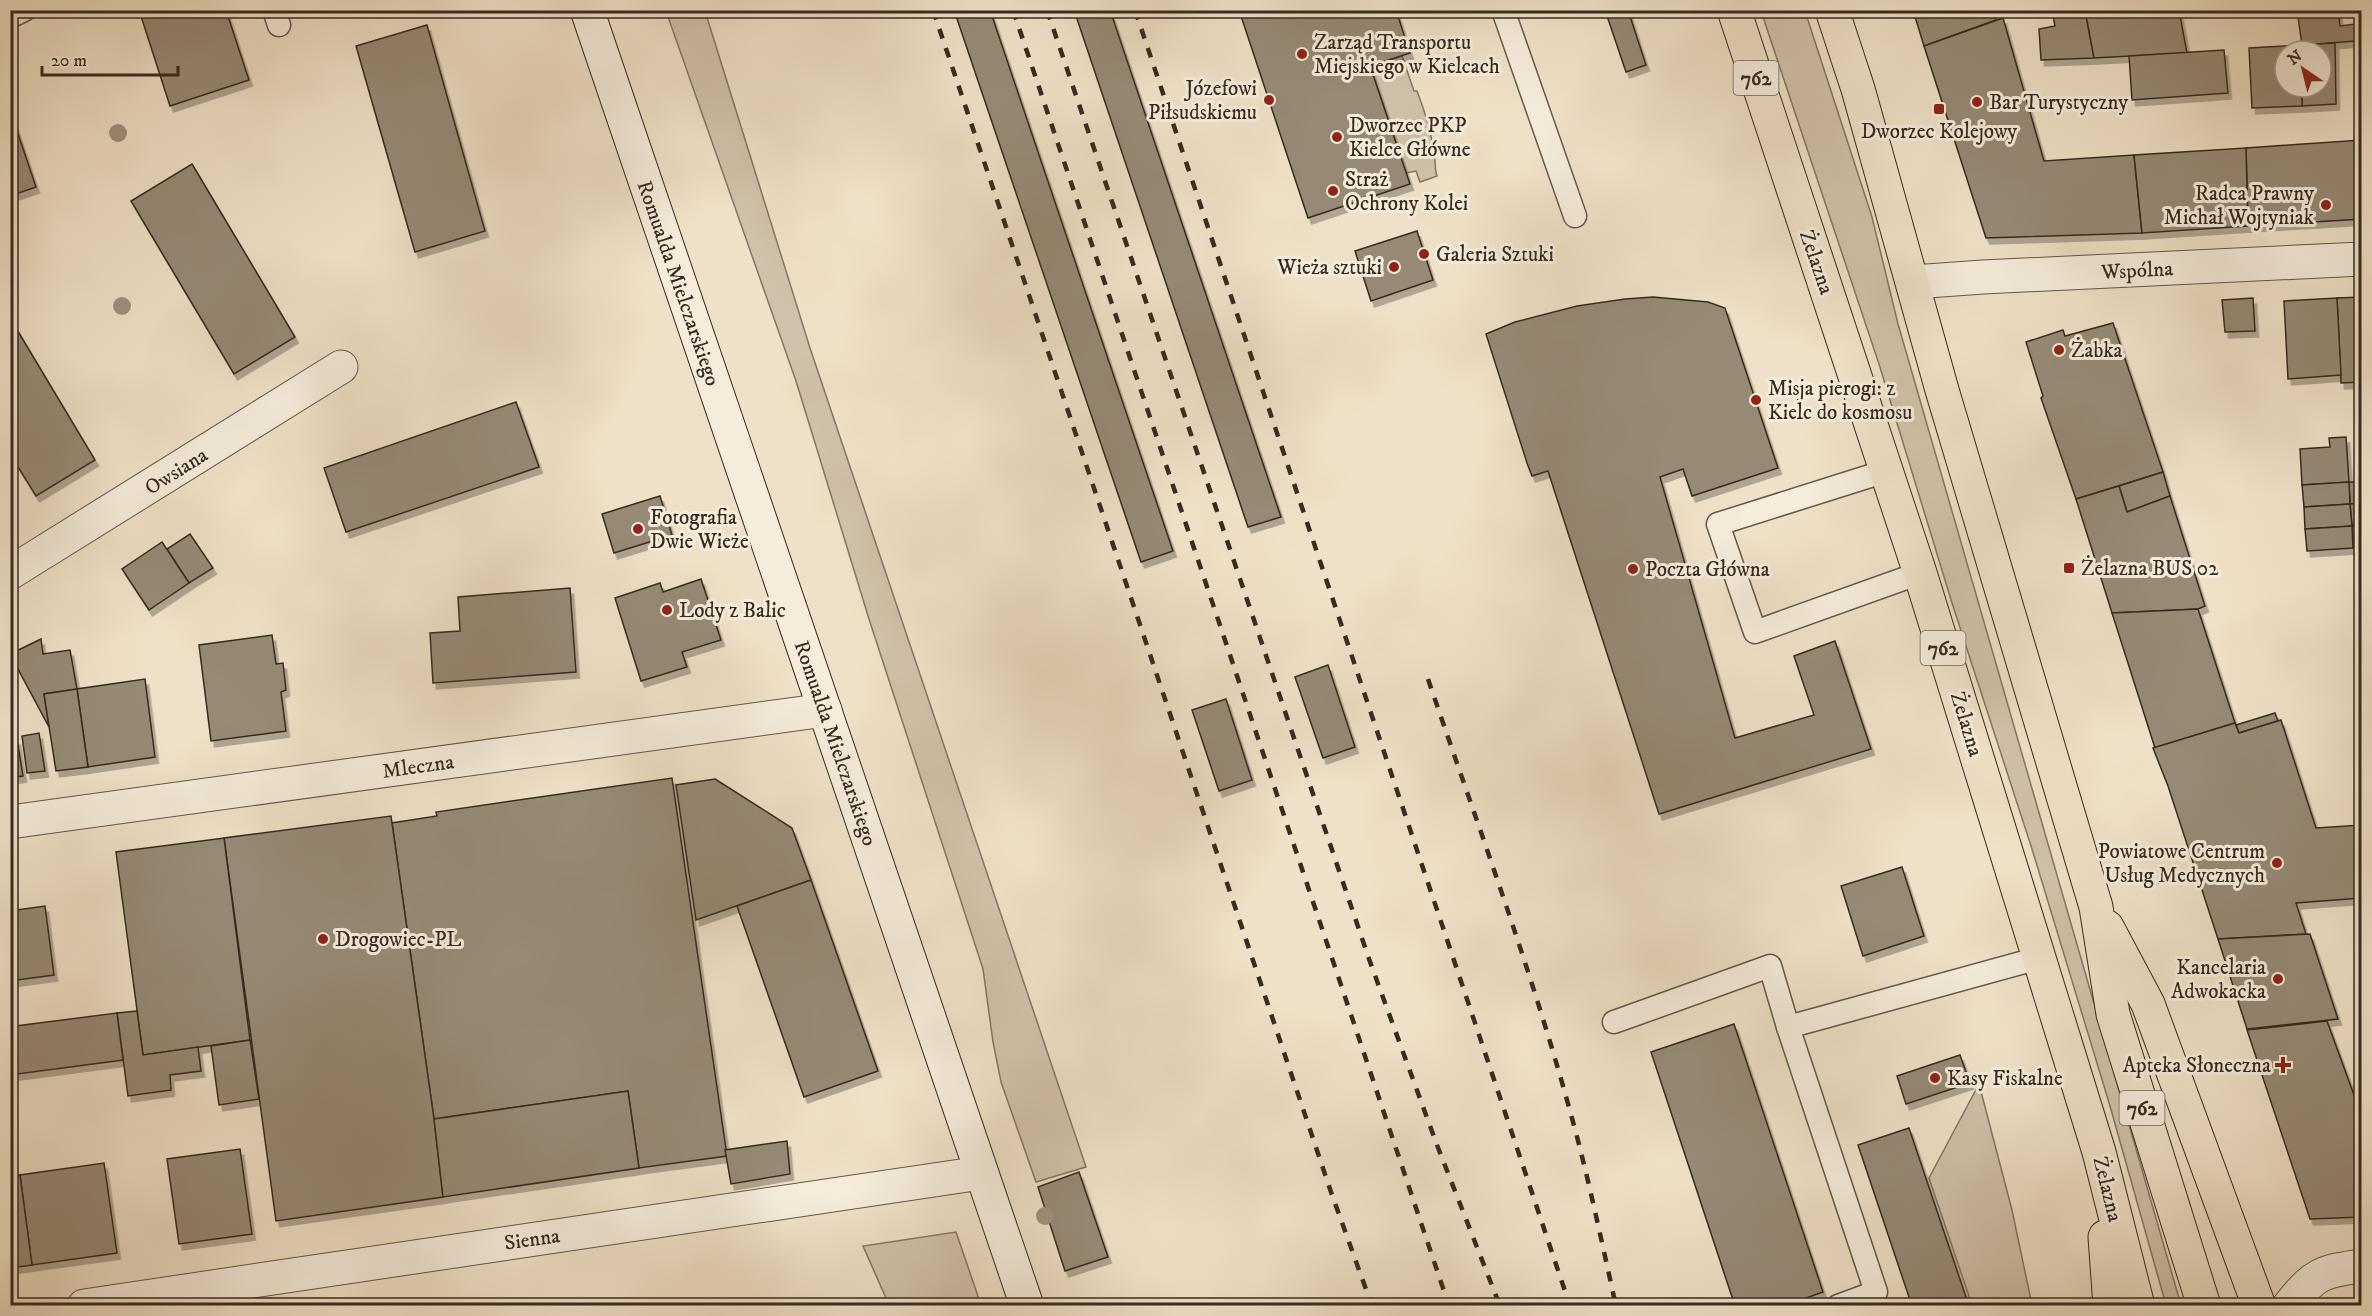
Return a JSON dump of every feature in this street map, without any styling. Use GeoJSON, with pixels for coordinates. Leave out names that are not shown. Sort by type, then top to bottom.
{"type":"FeatureCollection","features":[{"type":"Feature","properties":{"kind":"main road","name":"Żelazna"},"geometry":{"type":"LineString","coordinates":[[1734,10],[1920,573],[2099,1152],[2138,1305]]}},
{"type":"Feature","properties":{"kind":"main road","name":"762"},"geometry":{"type":"LineString","coordinates":[[1832,10],[1858,89],[1946,401],[2096,907],[2112,1014],[2204,1305]]}},
{"type":"Feature","properties":{"kind":"main road"},"geometry":{"type":"LineString","coordinates":[[2096,907],[2148,1004],[2259,1305]]}},
{"type":"Feature","properties":{"kind":"main road"},"geometry":{"type":"LineString","coordinates":[[2099,1152],[2110,1305]]}},
{"type":"Feature","properties":{"kind":"street","name":"Romualda Mielczarskiego"},"geometry":{"type":"LineString","coordinates":[[587,10],[1027,1305]]}},
{"type":"Feature","properties":{"kind":"street","name":"Wspólna"},"geometry":{"type":"LineString","coordinates":[[1913,282],[2361,259]]}},
{"type":"Feature","properties":{"kind":"street","name":"Owsiana"},"geometry":{"type":"LineString","coordinates":[[10,573],[341,367]]}},
{"type":"Feature","properties":{"kind":"street","name":"Mleczna"},"geometry":{"type":"LineString","coordinates":[[10,822],[825,710]]}},
{"type":"Feature","properties":{"kind":"street","name":"Sienna"},"geometry":{"type":"LineString","coordinates":[[84,1305],[981,1173]]}},
{"type":"Feature","properties":{"kind":"street"},"geometry":{"type":"LineString","coordinates":[[2289,1305],[2315,1276],[2328,1271],[2361,1266]]}},
{"type":"Feature","properties":{"kind":"lane"},"geometry":{"type":"LineString","coordinates":[[10,17],[24,10]]}},
{"type":"Feature","properties":{"kind":"lane"},"geometry":{"type":"LineString","coordinates":[[1503,10],[1575,216]]}},
{"type":"Feature","properties":{"kind":"lane"},"geometry":{"type":"LineString","coordinates":[[1886,471],[1718,524],[1755,632],[1920,573]]}},
{"type":"Feature","properties":{"kind":"lane"},"geometry":{"type":"LineString","coordinates":[[1788,1027],[2039,958]]}},
{"type":"Feature","properties":{"kind":"lane"},"geometry":{"type":"LineString","coordinates":[[1614,1022],[1770,966],[1876,1292],[1838,1305]]}},
{"type":"Feature","properties":{"kind":"shaded area"},"geometry":{"type":"Polygon","coordinates":[[[666,11],[705,11],[810,348],[1086,1167],[1036,1182],[1001,1082],[983,969],[869,619],[796,381],[666,11]]]}},
{"type":"Feature","properties":{"kind":"shaded area"},"geometry":{"type":"Polygon","coordinates":[[[1761,11],[1805,11],[1872,217],[1898,324],[2181,1305],[2166,1305],[2110,1106],[2032,849],[1952,603],[1879,364],[1761,11]]]}},
{"type":"Feature","properties":{"kind":"shaded area"},"geometry":{"type":"Polygon","coordinates":[[[1402,56],[1414,91],[1417,91],[1422,105],[1435,155],[1437,176],[1420,182],[1416,171],[1406,173],[1370,66],[1402,56]]]}},
{"type":"Feature","properties":{"kind":"shaded area"},"geometry":{"type":"Polygon","coordinates":[[[1979,1084],[2012,1210],[2032,1305],[1972,1305],[1929,1178],[1979,1084]]]}},
{"type":"Feature","properties":{"kind":"shaded area"},"geometry":{"type":"Polygon","coordinates":[[[956,1232],[981,1305],[889,1305],[863,1246],[956,1232]]]}},
{"type":"Feature","properties":{"kind":"building"},"geometry":{"type":"Polygon","coordinates":[[[139,10],[226,10],[249,80],[170,106],[139,10]]]}},
{"type":"Feature","properties":{"kind":"building"},"geometry":{"type":"Polygon","coordinates":[[[954,10],[990,10],[1173,551],[1141,562],[954,10]]]}},
{"type":"Feature","properties":{"kind":"building"},"geometry":{"type":"Polygon","coordinates":[[[1074,10],[1110,10],[1281,517],[1248,527],[1074,10]]]}},
{"type":"Feature","properties":{"kind":"building","name":"Dworzec PKP Kielce Główne"},"geometry":{"type":"Polygon","coordinates":[[[1239,10],[1396,10],[1410,53],[1370,66],[1410,184],[1308,218],[1239,10]]]}},
{"type":"Feature","properties":{"kind":"building"},"geometry":{"type":"Polygon","coordinates":[[[1605,10],[1628,10],[1646,65],[1626,72],[1605,10]]]}},
{"type":"Feature","properties":{"kind":"building"},"geometry":{"type":"Polygon","coordinates":[[[1913,10],[1993,10],[1996,20],[1924,46],[1913,10]]]}},
{"type":"Feature","properties":{"kind":"building"},"geometry":{"type":"Polygon","coordinates":[[[2052,10],[2085,10],[2094,58],[2041,60],[2039,29],[2055,26],[2052,10]]]}},
{"type":"Feature","properties":{"kind":"building"},"geometry":{"type":"Polygon","coordinates":[[[2085,10],[2179,10],[2187,53],[2094,58],[2085,10]]]}},
{"type":"Feature","properties":{"kind":"building"},"geometry":{"type":"Polygon","coordinates":[[[2297,10],[2338,10],[2340,26],[2355,24],[2356,41],[2333,43],[2333,39],[2301,39],[2297,10]]]}},
{"type":"Feature","properties":{"kind":"building"},"geometry":{"type":"Polygon","coordinates":[[[2003,18],[2044,161],[2134,155],[2142,233],[1986,238],[1924,46],[2003,18]]]}},
{"type":"Feature","properties":{"kind":"building"},"geometry":{"type":"Polygon","coordinates":[[[427,25],[485,231],[415,252],[356,46],[427,25]]]}},
{"type":"Feature","properties":{"kind":"building"},"geometry":{"type":"Polygon","coordinates":[[[2333,43],[2335,43],[2336,104],[2302,106],[2302,99],[2333,99],[2333,43]]]}},
{"type":"Feature","properties":{"kind":"building"},"geometry":{"type":"Polygon","coordinates":[[[2273,47],[2273,99],[2302,99],[2302,106],[2252,108],[2249,48],[2273,47]]]}},
{"type":"Feature","properties":{"kind":"building"},"geometry":{"type":"Polygon","coordinates":[[[2224,50],[2228,93],[2132,100],[2129,56],[2224,50]]]}},
{"type":"Feature","properties":{"kind":"building"},"geometry":{"type":"Polygon","coordinates":[[[10,110],[36,187],[10,196],[10,110]]]}},
{"type":"Feature","properties":{"kind":"building"},"geometry":{"type":"Polygon","coordinates":[[[2362,140],[2362,219],[2248,226],[2246,148],[2362,140]]]}},
{"type":"Feature","properties":{"kind":"building"},"geometry":{"type":"Polygon","coordinates":[[[2246,148],[2248,226],[2142,233],[2134,155],[2246,148]]]}},
{"type":"Feature","properties":{"kind":"building"},"geometry":{"type":"Polygon","coordinates":[[[192,164],[295,337],[234,374],[131,201],[192,164]]]}},
{"type":"Feature","properties":{"kind":"building","name":"Wieża sztuki"},"geometry":{"type":"Polygon","coordinates":[[[1417,231],[1433,280],[1371,301],[1355,251],[1417,231]]]}},
{"type":"Feature","properties":{"kind":"building","name":"Poczta Główna"},"geometry":{"type":"Polygon","coordinates":[[[1653,297],[1708,302],[1725,308],[1778,468],[1692,496],[1683,469],[1660,477],[1735,738],[1814,715],[1794,656],[1835,641],[1871,749],[1659,814],[1548,471],[1532,476],[1486,334],[1515,322],[1577,306],[1653,297]]]}},
{"type":"Feature","properties":{"kind":"building"},"geometry":{"type":"Polygon","coordinates":[[[2362,297],[2362,382],[2341,383],[2337,298],[2362,297]]]}},
{"type":"Feature","properties":{"kind":"building"},"geometry":{"type":"Polygon","coordinates":[[[2253,298],[2255,331],[2225,332],[2222,300],[2253,298]]]}},
{"type":"Feature","properties":{"kind":"building"},"geometry":{"type":"Polygon","coordinates":[[[2337,298],[2341,375],[2288,379],[2284,301],[2337,298]]]}},
{"type":"Feature","properties":{"kind":"building"},"geometry":{"type":"Polygon","coordinates":[[[10,318],[95,460],[36,496],[10,454],[10,318]]]}},
{"type":"Feature","properties":{"kind":"building"},"geometry":{"type":"Polygon","coordinates":[[[2113,323],[2163,472],[2076,499],[2041,398],[2043,396],[2026,342],[2063,330],[2065,336],[2113,323]]]}},
{"type":"Feature","properties":{"kind":"building"},"geometry":{"type":"Polygon","coordinates":[[[516,402],[539,467],[346,532],[324,468],[516,402]]]}},
{"type":"Feature","properties":{"kind":"building"},"geometry":{"type":"Polygon","coordinates":[[[2346,437],[2349,482],[2302,485],[2300,449],[2330,447],[2329,438],[2346,437]]]}},
{"type":"Feature","properties":{"kind":"building"},"geometry":{"type":"Polygon","coordinates":[[[2163,472],[2170,496],[2127,512],[2119,486],[2163,472]]]}},
{"type":"Feature","properties":{"kind":"building"},"geometry":{"type":"Polygon","coordinates":[[[2349,482],[2362,482],[2362,503],[2350,504],[2349,482]]]}},
{"type":"Feature","properties":{"kind":"building"},"geometry":{"type":"Polygon","coordinates":[[[2349,482],[2350,504],[2304,507],[2302,485],[2349,482]]]}},
{"type":"Feature","properties":{"kind":"building"},"geometry":{"type":"Polygon","coordinates":[[[2119,486],[2127,512],[2170,496],[2205,606],[2198,609],[2112,613],[2076,499],[2119,486]]]}},
{"type":"Feature","properties":{"kind":"building","name":"Fotografia Dwie Wieże"},"geometry":{"type":"Polygon","coordinates":[[[660,496],[672,535],[614,553],[602,514],[660,496]]]}},
{"type":"Feature","properties":{"kind":"building"},"geometry":{"type":"Polygon","coordinates":[[[2362,503],[2362,526],[2352,526],[2350,504],[2362,503]]]}},
{"type":"Feature","properties":{"kind":"building"},"geometry":{"type":"Polygon","coordinates":[[[2350,504],[2352,526],[2305,529],[2304,507],[2350,504]]]}},
{"type":"Feature","properties":{"kind":"building"},"geometry":{"type":"Polygon","coordinates":[[[2352,526],[2362,526],[2362,548],[2353,548],[2352,526]]]}},
{"type":"Feature","properties":{"kind":"building"},"geometry":{"type":"Polygon","coordinates":[[[2352,526],[2353,548],[2307,551],[2305,529],[2352,526]]]}},
{"type":"Feature","properties":{"kind":"building"},"geometry":{"type":"Polygon","coordinates":[[[190,534],[213,568],[189,583],[167,549],[190,534]]]}},
{"type":"Feature","properties":{"kind":"building"},"geometry":{"type":"Polygon","coordinates":[[[162,542],[189,583],[149,610],[122,569],[162,542]]]}},
{"type":"Feature","properties":{"kind":"building"},"geometry":{"type":"Polygon","coordinates":[[[701,579],[721,640],[682,652],[687,667],[641,681],[615,598],[660,583],[663,592],[701,579]]]}},
{"type":"Feature","properties":{"kind":"building"},"geometry":{"type":"Polygon","coordinates":[[[570,588],[576,672],[433,683],[430,633],[460,631],[458,597],[570,588]]]}},
{"type":"Feature","properties":{"kind":"building"},"geometry":{"type":"Polygon","coordinates":[[[2198,609],[2235,723],[2155,748],[2112,613],[2198,609]]]}},
{"type":"Feature","properties":{"kind":"building"},"geometry":{"type":"Polygon","coordinates":[[[272,635],[276,664],[283,663],[286,690],[281,692],[286,731],[211,741],[199,645],[272,635]]]}},
{"type":"Feature","properties":{"kind":"building"},"geometry":{"type":"Polygon","coordinates":[[[41,639],[43,654],[70,650],[77,689],[44,694],[49,727],[10,654],[41,639]]]}},
{"type":"Feature","properties":{"kind":"building"},"geometry":{"type":"Polygon","coordinates":[[[1328,665],[1355,747],[1323,758],[1295,677],[1328,665]]]}},
{"type":"Feature","properties":{"kind":"building"},"geometry":{"type":"Polygon","coordinates":[[[145,679],[155,757],[88,767],[77,689],[145,679]]]}},
{"type":"Feature","properties":{"kind":"building"},"geometry":{"type":"Polygon","coordinates":[[[77,689],[88,767],[56,771],[44,694],[77,689]]]}},
{"type":"Feature","properties":{"kind":"building"},"geometry":{"type":"Polygon","coordinates":[[[1226,699],[1252,780],[1219,791],[1192,710],[1226,699]]]}},
{"type":"Feature","properties":{"kind":"building"},"geometry":{"type":"Polygon","coordinates":[[[2275,713],[2278,721],[2239,733],[2236,725],[2275,713]]]}},
{"type":"Feature","properties":{"kind":"building","name":"Powiatowe Centrum Usług Medycznych"},"geometry":{"type":"Polygon","coordinates":[[[2281,720],[2316,828],[2362,825],[2362,898],[2296,903],[2306,934],[2218,939],[2168,786],[2153,748],[2235,723],[2239,733],[2281,720]]]}},
{"type":"Feature","properties":{"kind":"building"},"geometry":{"type":"Polygon","coordinates":[[[39,733],[45,771],[27,773],[22,736],[39,733]]]}},
{"type":"Feature","properties":{"kind":"building"},"geometry":{"type":"Polygon","coordinates":[[[17,739],[23,776],[10,778],[10,740],[17,739]]]}},
{"type":"Feature","properties":{"kind":"building"},"geometry":{"type":"Polygon","coordinates":[[[672,778],[727,1156],[639,1168],[628,1091],[434,1119],[392,823],[437,816],[436,812],[672,778]]]}},
{"type":"Feature","properties":{"kind":"building"},"geometry":{"type":"Polygon","coordinates":[[[715,779],[792,828],[811,880],[696,920],[676,785],[715,779]]]}},
{"type":"Feature","properties":{"kind":"building","name":"Drogowiec-PL"},"geometry":{"type":"Polygon","coordinates":[[[391,816],[443,1197],[276,1221],[224,838],[391,816]]]}},
{"type":"Feature","properties":{"kind":"building"},"geometry":{"type":"Polygon","coordinates":[[[224,838],[250,1040],[143,1055],[116,852],[224,838]]]}},
{"type":"Feature","properties":{"kind":"building"},"geometry":{"type":"Polygon","coordinates":[[[1902,867],[1924,936],[1863,956],[1841,886],[1902,867]]]}},
{"type":"Feature","properties":{"kind":"building"},"geometry":{"type":"Polygon","coordinates":[[[811,880],[878,1071],[804,1097],[737,906],[811,880]]]}},
{"type":"Feature","properties":{"kind":"building"},"geometry":{"type":"Polygon","coordinates":[[[45,906],[54,975],[10,981],[10,911],[45,906]]]}},
{"type":"Feature","properties":{"kind":"building","name":"Kancelaria Adwokacka"},"geometry":{"type":"Polygon","coordinates":[[[2310,934],[2338,1019],[2247,1029],[2218,939],[2310,934]]]}},
{"type":"Feature","properties":{"kind":"building"},"geometry":{"type":"Polygon","coordinates":[[[137,1011],[143,1055],[198,1047],[201,1071],[170,1075],[171,1090],[128,1096],[117,1013],[137,1011]]]}},
{"type":"Feature","properties":{"kind":"building"},"geometry":{"type":"Polygon","coordinates":[[[117,1013],[123,1060],[10,1075],[10,1036],[17,1035],[16,1026],[117,1013]]]}},
{"type":"Feature","properties":{"kind":"building"},"geometry":{"type":"Polygon","coordinates":[[[2327,1021],[2362,1117],[2362,1217],[2310,1219],[2247,1030],[2327,1021]]]}},
{"type":"Feature","properties":{"kind":"building"},"geometry":{"type":"Polygon","coordinates":[[[1734,1024],[1823,1292],[1784,1306],[1735,1306],[1651,1052],[1734,1024]]]}},
{"type":"Feature","properties":{"kind":"building"},"geometry":{"type":"Polygon","coordinates":[[[250,1040],[259,1099],[219,1105],[211,1046],[250,1040]]]}},
{"type":"Feature","properties":{"kind":"building"},"geometry":{"type":"Polygon","coordinates":[[[1960,1055],[1970,1083],[1906,1104],[1897,1076],[1960,1055]]]}},
{"type":"Feature","properties":{"kind":"building"},"geometry":{"type":"Polygon","coordinates":[[[628,1091],[639,1168],[443,1197],[434,1119],[628,1091]]]}},
{"type":"Feature","properties":{"kind":"building"},"geometry":{"type":"Polygon","coordinates":[[[1909,1128],[1969,1306],[1912,1306],[1858,1145],[1909,1128]]]}},
{"type":"Feature","properties":{"kind":"building"},"geometry":{"type":"Polygon","coordinates":[[[787,1141],[790,1174],[731,1184],[725,1150],[787,1141]]]}},
{"type":"Feature","properties":{"kind":"building"},"geometry":{"type":"Polygon","coordinates":[[[240,1149],[252,1234],[179,1244],[167,1159],[240,1149]]]}},
{"type":"Feature","properties":{"kind":"building"},"geometry":{"type":"Polygon","coordinates":[[[104,1163],[117,1253],[32,1265],[20,1175],[104,1163]]]}},
{"type":"Feature","properties":{"kind":"building"},"geometry":{"type":"Polygon","coordinates":[[[1079,1172],[1108,1257],[1065,1271],[1038,1187],[1079,1172]]]}},
{"type":"Feature","properties":{"kind":"building"},"geometry":{"type":"Polygon","coordinates":[[[20,1175],[32,1265],[10,1268],[10,1177],[20,1175]]]}},
{"type":"Feature","properties":{"kind":"railway"},"geometry":{"type":"LineString","coordinates":[[933,10],[1331,1192],[1372,1306]]}},
{"type":"Feature","properties":{"kind":"railway"},"geometry":{"type":"LineString","coordinates":[[1013,10],[1449,1306]]}},
{"type":"Feature","properties":{"kind":"railway"},"geometry":{"type":"LineString","coordinates":[[1047,10],[1369,959],[1437,1145],[1500,1306]]}},
{"type":"Feature","properties":{"kind":"railway"},"geometry":{"type":"LineString","coordinates":[[1135,10],[1570,1306]]}},
{"type":"Feature","properties":{"kind":"railway"},"geometry":{"type":"LineString","coordinates":[[1428,679],[1543,1018],[1587,1176],[1616,1306]]}},
{"type":"Feature","properties":{"kind":"place","name":"Zarząd Transportu Miejskiego w Kielcach"},"geometry":{"type":"Point","coordinates":[1302,54]}},
{"type":"Feature","properties":{"kind":"place","name":"Józefowi Piłsudskiemu"},"geometry":{"type":"Point","coordinates":[1269,100]}},
{"type":"Feature","properties":{"kind":"place","name":"Bar Turystyczny"},"geometry":{"type":"Point","coordinates":[1977,102]}},
{"type":"Feature","properties":{"kind":"place","name":"Dworzec Kolejowy"},"geometry":{"type":"Point","coordinates":[1939,109]}},
{"type":"Feature","properties":{"kind":"place","name":"Dworzec PKP Kielce Główne"},"geometry":{"type":"Point","coordinates":[1337,137]}},
{"type":"Feature","properties":{"kind":"place","name":"Straż Ochrony Kolei"},"geometry":{"type":"Point","coordinates":[1333,191]}},
{"type":"Feature","properties":{"kind":"place","name":"Radca Prawny Michał Wojtyniak"},"geometry":{"type":"Point","coordinates":[2326,205]}},
{"type":"Feature","properties":{"kind":"place","name":"Galeria Sztuki"},"geometry":{"type":"Point","coordinates":[1424,254]}},
{"type":"Feature","properties":{"kind":"place","name":"Wieża sztuki"},"geometry":{"type":"Point","coordinates":[1394,267]}},
{"type":"Feature","properties":{"kind":"place","name":"Żabka"},"geometry":{"type":"Point","coordinates":[2059,350]}},
{"type":"Feature","properties":{"kind":"place","name":"Misja pierogi: z Kielc do kosmosu"},"geometry":{"type":"Point","coordinates":[1756,400]}},
{"type":"Feature","properties":{"kind":"place","name":"Fotografia Dwie Wieże"},"geometry":{"type":"Point","coordinates":[638,529]}},
{"type":"Feature","properties":{"kind":"place","name":"Żelazna BUS 02"},"geometry":{"type":"Point","coordinates":[2069,568]}},
{"type":"Feature","properties":{"kind":"place","name":"Poczta Główna"},"geometry":{"type":"Point","coordinates":[1633,569]}},
{"type":"Feature","properties":{"kind":"place","name":"Lody z Balic"},"geometry":{"type":"Point","coordinates":[667,610]}},
{"type":"Feature","properties":{"kind":"place","name":"Powiatowe Centrum Usług Medycznych"},"geometry":{"type":"Point","coordinates":[2277,863]}},
{"type":"Feature","properties":{"kind":"place","name":"Drogowiec-PL"},"geometry":{"type":"Point","coordinates":[323,939]}},
{"type":"Feature","properties":{"kind":"place","name":"Kancelaria Adwokacka"},"geometry":{"type":"Point","coordinates":[2278,979]}},
{"type":"Feature","properties":{"kind":"place","name":"Apteka Słoneczna"},"geometry":{"type":"Point","coordinates":[2283,1065]}},
{"type":"Feature","properties":{"kind":"place","name":"Kasy Fiskalne"},"geometry":{"type":"Point","coordinates":[1935,1078]}}]}
